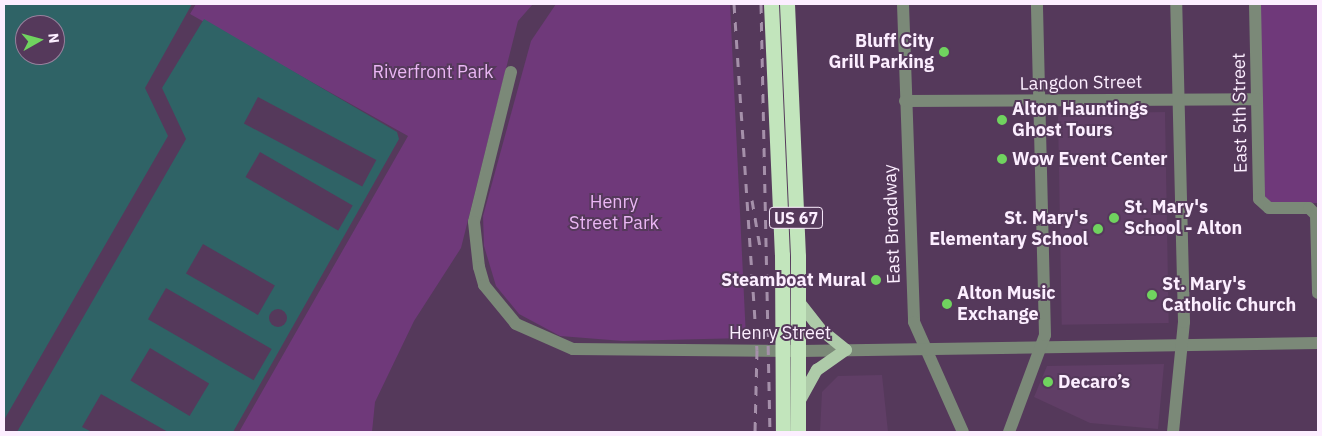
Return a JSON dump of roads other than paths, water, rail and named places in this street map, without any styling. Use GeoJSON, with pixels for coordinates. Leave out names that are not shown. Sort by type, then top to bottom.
{"type":"FeatureCollection","features":[{"type":"Feature","properties":{"kind":"highway","name":"US 67"},"geometry":{"type":"LineString","coordinates":[[771,4],[783,350],[783,432]]}},
{"type":"Feature","properties":{"kind":"highway","name":"US 67"},"geometry":{"type":"LineString","coordinates":[[787,4],[799,302],[798,432]]}},
{"type":"Feature","properties":{"kind":"main road"},"geometry":{"type":"LineString","coordinates":[[798,402],[818,370],[846,350],[813,323],[799,302]]}},
{"type":"Feature","properties":{"kind":"street","name":"East Broadway"},"geometry":{"type":"LineString","coordinates":[[903,4],[912,295],[923,349],[963,432]]}},
{"type":"Feature","properties":{"kind":"street"},"geometry":{"type":"LineString","coordinates":[[1009,432],[1042,348],[1046,320],[1037,4]]}},
{"type":"Feature","properties":{"kind":"street"},"geometry":{"type":"LineString","coordinates":[[1173,432],[1181,344],[1176,4]]}},
{"type":"Feature","properties":{"kind":"street","name":"East 5th Street"},"geometry":{"type":"LineString","coordinates":[[1255,4],[1259,199],[1269,208],[1313,211],[1318,293]]}},
{"type":"Feature","properties":{"kind":"street","name":"Henry Street"},"geometry":{"type":"LineString","coordinates":[[511,72],[474,222],[484,285],[504,312],[529,332],[573,349],[800,351],[1318,343]]}},
{"type":"Feature","properties":{"kind":"street","name":"Langdon Street"},"geometry":{"type":"LineString","coordinates":[[905,101],[1040,102],[1257,99]]}},
{"type":"Feature","properties":{"kind":"railway"},"geometry":{"type":"LineString","coordinates":[[734,4],[757,350],[755,432]]}},
{"type":"Feature","properties":{"kind":"railway"},"geometry":{"type":"LineString","coordinates":[[761,4],[770,432]]}},
{"type":"Feature","properties":{"kind":"railway"},"geometry":{"type":"LineString","coordinates":[[752,200],[760,247]]}},
{"type":"Feature","properties":{"kind":"place","name":"Bluff City Grill Parking"},"geometry":{"type":"Point","coordinates":[944,52]}},
{"type":"Feature","properties":{"kind":"place","name":"Alton Hauntings Ghost Tours"},"geometry":{"type":"Point","coordinates":[1002,120]}},
{"type":"Feature","properties":{"kind":"place","name":"Wow Event Center"},"geometry":{"type":"Point","coordinates":[1002,159]}},
{"type":"Feature","properties":{"kind":"place","name":"St. Mary's School - Alton"},"geometry":{"type":"Point","coordinates":[1114,218]}},
{"type":"Feature","properties":{"kind":"place","name":"St. Mary's Elementary School"},"geometry":{"type":"Point","coordinates":[1098,229]}},
{"type":"Feature","properties":{"kind":"place","name":"Steamboat Mural"},"geometry":{"type":"Point","coordinates":[876,280]}},
{"type":"Feature","properties":{"kind":"place","name":"St. Mary's Catholic Church"},"geometry":{"type":"Point","coordinates":[1152,295]}},
{"type":"Feature","properties":{"kind":"place","name":"Alton Music Exchange"},"geometry":{"type":"Point","coordinates":[947,304]}},
{"type":"Feature","properties":{"kind":"place","name":"Decaro’s"},"geometry":{"type":"Point","coordinates":[1048,382]}},
{"type":"Feature","properties":{"kind":"park label","name":"Riverfront Park"},"geometry":{"type":"Point","coordinates":[433,72]}},
{"type":"Feature","properties":{"kind":"park label","name":"Henry Street Park"},"geometry":{"type":"Point","coordinates":[614,213]}}]}
